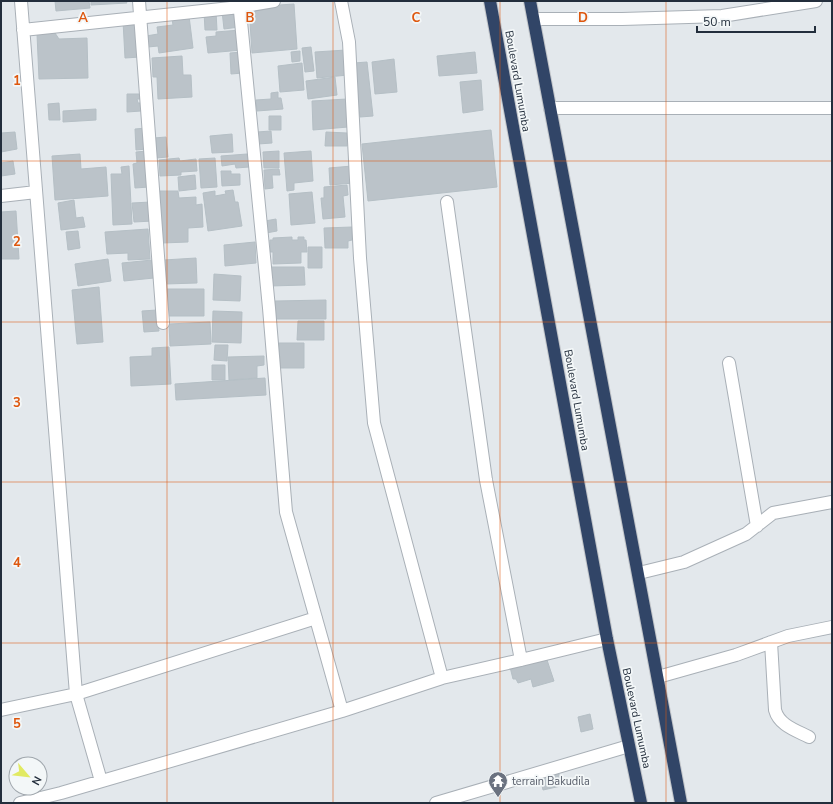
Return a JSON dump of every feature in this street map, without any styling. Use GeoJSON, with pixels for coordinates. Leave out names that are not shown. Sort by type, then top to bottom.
{"type":"FeatureCollection","features":[{"type":"Feature","properties":{"kind":"highway","name":"Boulevard Lumumba"},"geometry":{"type":"LineString","coordinates":[[490,1],[608,639],[641,803]]}},
{"type":"Feature","properties":{"kind":"highway"},"geometry":{"type":"LineString","coordinates":[[530,1],[639,573],[681,803]]}},
{"type":"Feature","properties":{"kind":"street"},"geometry":{"type":"LineString","coordinates":[[21,1],[76,694],[101,781]]}},
{"type":"Feature","properties":{"kind":"street"},"geometry":{"type":"LineString","coordinates":[[139,1],[163,322]]}},
{"type":"Feature","properties":{"kind":"street"},"geometry":{"type":"LineString","coordinates":[[23,30],[274,1]]}},
{"type":"Feature","properties":{"kind":"street"},"geometry":{"type":"LineString","coordinates":[[341,1],[349,42],[360,258],[374,423],[442,678]]}},
{"type":"Feature","properties":{"kind":"street"},"geometry":{"type":"LineString","coordinates":[[534,19],[622,19],[722,16],[816,1]]}},
{"type":"Feature","properties":{"kind":"street"},"geometry":{"type":"LineString","coordinates":[[239,4],[269,308],[286,512],[342,711]]}},
{"type":"Feature","properties":{"kind":"street"},"geometry":{"type":"LineString","coordinates":[[550,108],[832,108]]}},
{"type":"Feature","properties":{"kind":"street"},"geometry":{"type":"LineString","coordinates":[[1,196],[36,192]]}},
{"type":"Feature","properties":{"kind":"street"},"geometry":{"type":"LineString","coordinates":[[447,202],[486,480],[521,660]]}},
{"type":"Feature","properties":{"kind":"street"},"geometry":{"type":"LineString","coordinates":[[728,363],[757,526]]}},
{"type":"Feature","properties":{"kind":"street"},"geometry":{"type":"LineString","coordinates":[[639,573],[684,562],[746,534],[773,513],[832,502]]}},
{"type":"Feature","properties":{"kind":"street"},"geometry":{"type":"LineString","coordinates":[[1,710],[76,694],[316,618]]}},
{"type":"Feature","properties":{"kind":"street"},"geometry":{"type":"LineString","coordinates":[[658,677],[736,655],[788,636],[832,627]]}},
{"type":"Feature","properties":{"kind":"street"},"geometry":{"type":"LineString","coordinates":[[20,803],[342,711],[442,678],[608,639]]}},
{"type":"Feature","properties":{"kind":"street"},"geometry":{"type":"LineString","coordinates":[[771,642],[775,710],[777,717],[785,725],[808,737]]}},
{"type":"Feature","properties":{"kind":"street"},"geometry":{"type":"LineString","coordinates":[[436,803],[629,746]]}},
{"type":"Feature","properties":{"kind":"building"},"geometry":{"type":"Polygon","coordinates":[[[55,1],[89,1],[90,8],[56,11],[55,1]]]}},
{"type":"Feature","properties":{"kind":"building"},"geometry":{"type":"Polygon","coordinates":[[[91,1],[126,1],[127,3],[91,5],[91,1]]]}},
{"type":"Feature","properties":{"kind":"building"},"geometry":{"type":"Polygon","coordinates":[[[294,4],[297,49],[252,53],[249,7],[294,4]]]}},
{"type":"Feature","properties":{"kind":"building"},"geometry":{"type":"Polygon","coordinates":[[[237,9],[239,27],[224,29],[222,11],[237,9]]]}},
{"type":"Feature","properties":{"kind":"building"},"geometry":{"type":"Polygon","coordinates":[[[204,12],[216,12],[217,30],[205,30],[204,12]]]}},
{"type":"Feature","properties":{"kind":"building"},"geometry":{"type":"Polygon","coordinates":[[[189,16],[193,48],[159,53],[158,46],[148,47],[146,36],[158,34],[157,27],[173,25],[172,19],[189,16]]]}},
{"type":"Feature","properties":{"kind":"building"},"geometry":{"type":"Polygon","coordinates":[[[137,20],[140,57],[125,58],[123,21],[137,20]]]}},
{"type":"Feature","properties":{"kind":"building"},"geometry":{"type":"Polygon","coordinates":[[[240,30],[242,50],[208,53],[206,37],[216,36],[216,32],[240,30]]]}},
{"type":"Feature","properties":{"kind":"building"},"geometry":{"type":"Polygon","coordinates":[[[55,33],[59,39],[87,38],[88,78],[39,79],[37,34],[55,33]]]}},
{"type":"Feature","properties":{"kind":"building"},"geometry":{"type":"Polygon","coordinates":[[[311,47],[314,71],[305,72],[302,48],[311,47]]]}},
{"type":"Feature","properties":{"kind":"building"},"geometry":{"type":"Polygon","coordinates":[[[346,50],[348,75],[317,78],[315,52],[346,50]]]}},
{"type":"Feature","properties":{"kind":"building"},"geometry":{"type":"Polygon","coordinates":[[[300,51],[300,61],[292,62],[291,52],[300,51]]]}},
{"type":"Feature","properties":{"kind":"building"},"geometry":{"type":"Polygon","coordinates":[[[242,52],[243,73],[231,74],[230,53],[242,52]]]}},
{"type":"Feature","properties":{"kind":"building"},"geometry":{"type":"Polygon","coordinates":[[[475,52],[477,73],[439,76],[437,56],[475,52]]]}},
{"type":"Feature","properties":{"kind":"building"},"geometry":{"type":"Polygon","coordinates":[[[182,56],[183,75],[191,75],[192,97],[158,99],[157,77],[153,77],[152,58],[182,56]]]}},
{"type":"Feature","properties":{"kind":"building"},"geometry":{"type":"Polygon","coordinates":[[[394,59],[397,92],[375,94],[372,62],[394,59]]]}},
{"type":"Feature","properties":{"kind":"building"},"geometry":{"type":"Polygon","coordinates":[[[367,62],[373,116],[360,117],[354,63],[367,62]]]}},
{"type":"Feature","properties":{"kind":"building"},"geometry":{"type":"Polygon","coordinates":[[[302,63],[304,90],[280,92],[278,66],[302,63]]]}},
{"type":"Feature","properties":{"kind":"building"},"geometry":{"type":"Polygon","coordinates":[[[335,77],[337,95],[308,99],[306,81],[335,77]]]}},
{"type":"Feature","properties":{"kind":"building"},"geometry":{"type":"Polygon","coordinates":[[[481,80],[483,110],[463,113],[460,82],[481,80]]]}},
{"type":"Feature","properties":{"kind":"building"},"geometry":{"type":"Polygon","coordinates":[[[278,92],[278,98],[281,98],[283,109],[257,111],[256,100],[271,99],[271,93],[278,92]]]}},
{"type":"Feature","properties":{"kind":"building"},"geometry":{"type":"Polygon","coordinates":[[[127,94],[141,94],[141,99],[137,99],[138,103],[140,103],[141,111],[127,112],[127,94]]]}},
{"type":"Feature","properties":{"kind":"building"},"geometry":{"type":"Polygon","coordinates":[[[347,99],[348,127],[313,130],[312,101],[347,99]]]}},
{"type":"Feature","properties":{"kind":"building"},"geometry":{"type":"Polygon","coordinates":[[[59,103],[60,120],[49,120],[48,104],[59,103]]]}},
{"type":"Feature","properties":{"kind":"building"},"geometry":{"type":"Polygon","coordinates":[[[96,109],[96,120],[63,122],[63,111],[96,109]]]}},
{"type":"Feature","properties":{"kind":"building"},"geometry":{"type":"Polygon","coordinates":[[[269,116],[281,116],[281,130],[269,130],[269,116]]]}},
{"type":"Feature","properties":{"kind":"building"},"geometry":{"type":"Polygon","coordinates":[[[146,128],[147,149],[136,150],[135,129],[146,128]]]}},
{"type":"Feature","properties":{"kind":"building"},"geometry":{"type":"Polygon","coordinates":[[[491,130],[497,187],[368,201],[362,144],[491,130]]]}},
{"type":"Feature","properties":{"kind":"building"},"geometry":{"type":"Polygon","coordinates":[[[271,131],[272,143],[258,144],[257,132],[271,131]]]}},
{"type":"Feature","properties":{"kind":"building"},"geometry":{"type":"Polygon","coordinates":[[[15,132],[17,149],[1,152],[1,133],[15,132]]]}},
{"type":"Feature","properties":{"kind":"building"},"geometry":{"type":"Polygon","coordinates":[[[326,132],[347,133],[347,146],[325,146],[326,132]]]}},
{"type":"Feature","properties":{"kind":"building"},"geometry":{"type":"Polygon","coordinates":[[[232,134],[233,152],[212,153],[210,136],[232,134]]]}},
{"type":"Feature","properties":{"kind":"building"},"geometry":{"type":"Polygon","coordinates":[[[166,137],[168,157],[156,158],[154,138],[166,137]]]}},
{"type":"Feature","properties":{"kind":"building"},"geometry":{"type":"Polygon","coordinates":[[[147,151],[149,187],[135,188],[133,164],[137,163],[136,152],[147,151]]]}},
{"type":"Feature","properties":{"kind":"building"},"geometry":{"type":"Polygon","coordinates":[[[279,151],[279,168],[264,168],[263,152],[279,151]]]}},
{"type":"Feature","properties":{"kind":"building"},"geometry":{"type":"Polygon","coordinates":[[[311,151],[313,181],[294,183],[294,190],[287,191],[284,153],[311,151]]]}},
{"type":"Feature","properties":{"kind":"building"},"geometry":{"type":"Polygon","coordinates":[[[80,154],[81,169],[106,167],[108,196],[55,200],[52,156],[80,154]]]}},
{"type":"Feature","properties":{"kind":"building"},"geometry":{"type":"Polygon","coordinates":[[[247,154],[249,167],[236,168],[235,164],[222,166],[221,156],[247,154]]]}},
{"type":"Feature","properties":{"kind":"building"},"geometry":{"type":"Polygon","coordinates":[[[179,158],[180,161],[196,159],[197,171],[181,172],[181,175],[160,176],[159,160],[179,158]]]}},
{"type":"Feature","properties":{"kind":"building"},"geometry":{"type":"Polygon","coordinates":[[[215,158],[217,187],[201,188],[199,159],[215,158]]]}},
{"type":"Feature","properties":{"kind":"building"},"geometry":{"type":"Polygon","coordinates":[[[13,161],[15,174],[1,176],[1,163],[13,161]]]}},
{"type":"Feature","properties":{"kind":"building"},"geometry":{"type":"Polygon","coordinates":[[[129,166],[132,224],[113,225],[111,174],[122,174],[121,167],[129,166]]]}},
{"type":"Feature","properties":{"kind":"building"},"geometry":{"type":"Polygon","coordinates":[[[352,166],[354,183],[330,185],[329,168],[352,166]]]}},
{"type":"Feature","properties":{"kind":"building"},"geometry":{"type":"Polygon","coordinates":[[[279,169],[280,175],[272,175],[273,188],[265,189],[264,170],[279,169]]]}},
{"type":"Feature","properties":{"kind":"building"},"geometry":{"type":"Polygon","coordinates":[[[221,171],[231,171],[231,174],[240,174],[240,185],[222,186],[221,171]]]}},
{"type":"Feature","properties":{"kind":"building"},"geometry":{"type":"Polygon","coordinates":[[[195,175],[196,189],[179,191],[178,177],[195,175]]]}},
{"type":"Feature","properties":{"kind":"building"},"geometry":{"type":"Polygon","coordinates":[[[347,185],[348,195],[343,196],[345,217],[323,219],[321,198],[324,198],[324,187],[347,185]]]}},
{"type":"Feature","properties":{"kind":"building"},"geometry":{"type":"Polygon","coordinates":[[[233,190],[235,202],[238,202],[242,226],[208,231],[203,193],[215,191],[215,196],[226,194],[225,191],[233,190]]]}},
{"type":"Feature","properties":{"kind":"building"},"geometry":{"type":"Polygon","coordinates":[[[160,191],[178,191],[179,198],[196,197],[196,205],[202,204],[203,227],[188,228],[188,242],[162,243],[160,191]]]}},
{"type":"Feature","properties":{"kind":"building"},"geometry":{"type":"Polygon","coordinates":[[[312,192],[315,223],[291,225],[289,194],[312,192]]]}},
{"type":"Feature","properties":{"kind":"building"},"geometry":{"type":"Polygon","coordinates":[[[74,200],[76,218],[83,217],[85,227],[61,230],[58,203],[74,200]]]}},
{"type":"Feature","properties":{"kind":"building"},"geometry":{"type":"Polygon","coordinates":[[[151,202],[153,221],[134,222],[132,203],[151,202]]]}},
{"type":"Feature","properties":{"kind":"building"},"geometry":{"type":"Polygon","coordinates":[[[16,211],[19,259],[1,259],[1,212],[16,211]]]}},
{"type":"Feature","properties":{"kind":"building"},"geometry":{"type":"Polygon","coordinates":[[[276,219],[277,231],[266,233],[265,221],[276,219]]]}},
{"type":"Feature","properties":{"kind":"building"},"geometry":{"type":"Polygon","coordinates":[[[352,227],[352,240],[348,241],[348,248],[325,248],[324,228],[352,227]]]}},
{"type":"Feature","properties":{"kind":"building"},"geometry":{"type":"Polygon","coordinates":[[[148,229],[150,259],[128,260],[128,253],[107,254],[105,232],[148,229]]]}},
{"type":"Feature","properties":{"kind":"building"},"geometry":{"type":"Polygon","coordinates":[[[78,231],[80,248],[68,250],[66,232],[78,231]]]}},
{"type":"Feature","properties":{"kind":"building"},"geometry":{"type":"Polygon","coordinates":[[[292,237],[292,240],[298,240],[298,237],[304,237],[304,240],[306,240],[307,252],[301,252],[301,263],[273,264],[273,252],[270,252],[270,240],[273,240],[273,238],[292,237]]]}},
{"type":"Feature","properties":{"kind":"building"},"geometry":{"type":"Polygon","coordinates":[[[255,242],[256,263],[225,266],[224,245],[255,242]]]}},
{"type":"Feature","properties":{"kind":"building"},"geometry":{"type":"Polygon","coordinates":[[[308,247],[322,247],[322,268],[308,268],[308,247]]]}},
{"type":"Feature","properties":{"kind":"building"},"geometry":{"type":"Polygon","coordinates":[[[196,258],[197,283],[165,284],[164,260],[196,258]]]}},
{"type":"Feature","properties":{"kind":"building"},"geometry":{"type":"Polygon","coordinates":[[[108,259],[111,281],[78,286],[75,264],[108,259]]]}},
{"type":"Feature","properties":{"kind":"building"},"geometry":{"type":"Polygon","coordinates":[[[152,260],[154,278],[124,281],[122,263],[152,260]]]}},
{"type":"Feature","properties":{"kind":"building"},"geometry":{"type":"Polygon","coordinates":[[[270,267],[304,267],[305,285],[270,286],[270,267]]]}},
{"type":"Feature","properties":{"kind":"building"},"geometry":{"type":"Polygon","coordinates":[[[214,274],[241,276],[240,301],[213,300],[214,274]]]}},
{"type":"Feature","properties":{"kind":"building"},"geometry":{"type":"Polygon","coordinates":[[[99,287],[103,342],[77,344],[72,290],[99,287]]]}},
{"type":"Feature","properties":{"kind":"building"},"geometry":{"type":"Polygon","coordinates":[[[167,289],[204,289],[204,316],[168,316],[167,289]]]}},
{"type":"Feature","properties":{"kind":"building"},"geometry":{"type":"Polygon","coordinates":[[[326,300],[326,319],[275,319],[275,301],[326,300]]]}},
{"type":"Feature","properties":{"kind":"building"},"geometry":{"type":"Polygon","coordinates":[[[157,310],[159,331],[144,332],[142,311],[157,310]]]}},
{"type":"Feature","properties":{"kind":"building"},"geometry":{"type":"Polygon","coordinates":[[[213,311],[242,312],[241,343],[212,342],[213,311]]]}},
{"type":"Feature","properties":{"kind":"building"},"geometry":{"type":"Polygon","coordinates":[[[298,321],[324,321],[324,340],[297,340],[298,321]]]}},
{"type":"Feature","properties":{"kind":"building"},"geometry":{"type":"Polygon","coordinates":[[[210,322],[211,344],[170,346],[169,324],[210,322]]]}},
{"type":"Feature","properties":{"kind":"building"},"geometry":{"type":"Polygon","coordinates":[[[279,343],[304,343],[304,368],[280,368],[279,343]]]}},
{"type":"Feature","properties":{"kind":"building"},"geometry":{"type":"Polygon","coordinates":[[[215,345],[228,345],[227,361],[214,360],[215,345]]]}},
{"type":"Feature","properties":{"kind":"building"},"geometry":{"type":"Polygon","coordinates":[[[169,347],[171,384],[131,386],[130,357],[152,356],[152,348],[169,347]]]}},
{"type":"Feature","properties":{"kind":"building"},"geometry":{"type":"Polygon","coordinates":[[[264,356],[264,365],[257,366],[257,378],[229,380],[228,357],[264,356]]]}},
{"type":"Feature","properties":{"kind":"building"},"geometry":{"type":"Polygon","coordinates":[[[212,365],[225,365],[225,380],[212,380],[212,365]]]}},
{"type":"Feature","properties":{"kind":"building"},"geometry":{"type":"Polygon","coordinates":[[[265,378],[266,395],[176,400],[175,384],[265,378]]]}},
{"type":"Feature","properties":{"kind":"building"},"geometry":{"type":"Polygon","coordinates":[[[546,657],[554,681],[533,687],[531,679],[518,683],[516,679],[513,679],[510,667],[546,657]]]}},
{"type":"Feature","properties":{"kind":"building"},"geometry":{"type":"Polygon","coordinates":[[[590,714],[593,729],[581,732],[578,717],[590,714]]]}},
{"type":"Feature","properties":{"kind":"building"},"geometry":{"type":"Polygon","coordinates":[[[559,774],[561,786],[543,790],[540,777],[559,774]]]}},
{"type":"Feature","properties":{"kind":"place","name":"terrain Bakudila"},"geometry":{"type":"Point","coordinates":[498,798]}}]}
